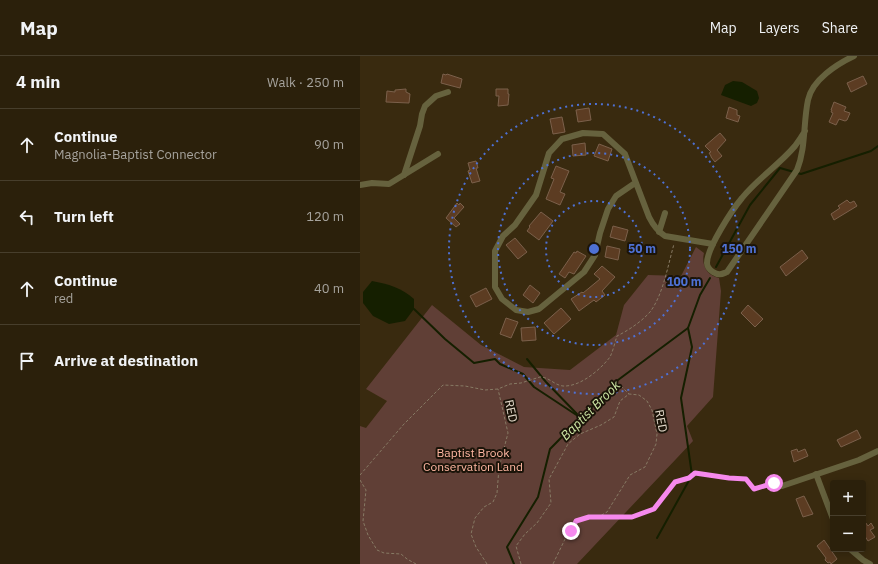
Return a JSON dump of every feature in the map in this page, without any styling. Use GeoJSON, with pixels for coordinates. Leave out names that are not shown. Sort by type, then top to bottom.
{"type":"FeatureCollection","features":[{"type":"Feature","properties":{"kind":"street"},"geometry":{"type":"LineString","coordinates":[[805,131],[795,146],[741,198],[730,214],[713,244],[708,257],[708,267],[711,272],[723,274],[727,272],[797,170],[801,160],[805,131],[808,98],[813,88],[823,75],[854,56]]}},
{"type":"Feature","properties":{"kind":"street"},"geometry":{"type":"LineString","coordinates":[[404,174],[425,106],[436,96],[448,92]]}},
{"type":"Feature","properties":{"kind":"street"},"geometry":{"type":"LineString","coordinates":[[635,183],[616,196],[608,209],[595,255],[584,272],[539,309],[528,312],[516,310],[502,299],[495,287],[495,251],[503,236],[515,225],[536,195],[549,153],[562,139],[583,133],[603,134],[625,154],[649,217],[659,232],[665,236],[713,244]]}},
{"type":"Feature","properties":{"kind":"street"},"geometry":{"type":"LineString","coordinates":[[360,185],[372,183],[389,184],[438,154]]}},
{"type":"Feature","properties":{"kind":"street"},"geometry":{"type":"LineString","coordinates":[[659,232],[665,213]]}},
{"type":"Feature","properties":{"kind":"street"},"geometry":{"type":"LineString","coordinates":[[782,486],[859,460],[878,451]]}},
{"type":"Feature","properties":{"kind":"street"},"geometry":{"type":"LineString","coordinates":[[816,474],[832,516]]}},
{"type":"Feature","properties":{"kind":"street"},"geometry":{"type":"LineString","coordinates":[[854,552],[870,564]]}},
{"type":"Feature","properties":{"kind":"path"},"geometry":{"type":"LineString","coordinates":[[360,475],[404,424],[443,385],[465,386],[485,390],[498,389],[510,384],[543,377],[553,383],[563,386],[577,384],[591,375],[610,356],[617,336],[632,328],[650,312],[660,293],[676,238]]}},
{"type":"Feature","properties":{"kind":"path"},"geometry":{"type":"LineString","coordinates":[[521,564],[516,546],[525,534],[537,523],[551,503],[549,479],[568,444],[580,434],[614,418],[620,401],[629,394],[621,386]]}},
{"type":"Feature","properties":{"kind":"path","name":"RED"},"geometry":{"type":"LineString","coordinates":[[487,564],[476,547],[471,534],[475,518],[484,507],[493,502],[497,493],[500,468],[508,433],[498,389]]}},
{"type":"Feature","properties":{"kind":"path","name":"RED"},"geometry":{"type":"LineString","coordinates":[[600,516],[607,512],[630,475],[645,467],[656,444],[657,434],[652,410],[647,401],[639,395],[629,394]]}},
{"type":"Feature","properties":{"kind":"path"},"geometry":{"type":"LineString","coordinates":[[553,564],[566,537],[576,521],[589,517],[600,516],[632,517],[654,509],[675,482],[689,478],[695,473],[746,479],[754,489],[774,483],[782,486]]}},
{"type":"Feature","properties":{"kind":"path"},"geometry":{"type":"LineString","coordinates":[[360,480],[366,490],[363,521],[368,535],[377,550],[384,553],[401,554],[416,564]]}},
{"type":"Feature","properties":{"kind":"green space","name":"Baptist Brook Conservation Land"},"geometry":{"type":"Polygon","coordinates":[[[696,247],[704,253],[703,262],[708,272],[719,278],[721,291],[713,397],[687,426],[693,441],[577,564],[360,564],[360,426],[366,428],[387,401],[366,389],[432,305],[481,345],[524,367],[570,370],[616,335],[624,305],[648,275],[681,276],[696,247]]]}},
{"type":"Feature","properties":{"kind":"shaded area"},"geometry":{"type":"Polygon","coordinates":[[[733,81],[742,82],[757,91],[759,98],[757,103],[751,106],[721,95],[725,85],[733,81]]]}},
{"type":"Feature","properties":{"kind":"shaded area"},"geometry":{"type":"Polygon","coordinates":[[[372,281],[394,287],[405,292],[414,299],[414,309],[405,321],[389,324],[373,316],[363,303],[363,292],[372,281]]]}},
{"type":"Feature","properties":{"kind":"building"},"geometry":{"type":"Polygon","coordinates":[[[443,74],[462,79],[460,88],[441,83],[443,74]]]}},
{"type":"Feature","properties":{"kind":"building"},"geometry":{"type":"Polygon","coordinates":[[[863,76],[867,84],[851,92],[847,83],[863,76]]]}},
{"type":"Feature","properties":{"kind":"building"},"geometry":{"type":"Polygon","coordinates":[[[406,89],[406,92],[410,94],[409,103],[386,102],[387,91],[395,92],[395,90],[406,89]]]}},
{"type":"Feature","properties":{"kind":"building"},"geometry":{"type":"Polygon","coordinates":[[[496,89],[508,89],[508,105],[498,106],[499,96],[496,96],[496,89]]]}},
{"type":"Feature","properties":{"kind":"building"},"geometry":{"type":"Polygon","coordinates":[[[834,102],[846,107],[844,111],[850,113],[847,120],[845,121],[839,119],[836,125],[829,122],[833,113],[831,110],[834,102]]]}},
{"type":"Feature","properties":{"kind":"building"},"geometry":{"type":"Polygon","coordinates":[[[729,107],[737,110],[737,115],[740,116],[738,122],[726,118],[729,107]]]}},
{"type":"Feature","properties":{"kind":"building"},"geometry":{"type":"Polygon","coordinates":[[[589,108],[591,120],[578,122],[576,110],[589,108]]]}},
{"type":"Feature","properties":{"kind":"building"},"geometry":{"type":"Polygon","coordinates":[[[562,117],[565,132],[553,134],[550,119],[562,117]]]}},
{"type":"Feature","properties":{"kind":"building"},"geometry":{"type":"Polygon","coordinates":[[[720,133],[726,140],[717,150],[722,156],[715,162],[709,153],[711,152],[705,146],[720,133]]]}},
{"type":"Feature","properties":{"kind":"building"},"geometry":{"type":"Polygon","coordinates":[[[585,143],[586,155],[573,156],[572,145],[585,143]]]}},
{"type":"Feature","properties":{"kind":"building"},"geometry":{"type":"Polygon","coordinates":[[[599,144],[612,149],[608,161],[594,156],[599,144]]]}},
{"type":"Feature","properties":{"kind":"building"},"geometry":{"type":"Polygon","coordinates":[[[476,161],[478,168],[476,168],[480,181],[472,183],[468,171],[470,170],[468,163],[476,161]]]}},
{"type":"Feature","properties":{"kind":"building"},"geometry":{"type":"Polygon","coordinates":[[[556,166],[569,171],[560,192],[565,194],[560,205],[546,199],[554,179],[551,178],[556,166]]]}},
{"type":"Feature","properties":{"kind":"building"},"geometry":{"type":"Polygon","coordinates":[[[847,200],[850,203],[854,201],[857,206],[834,220],[831,214],[840,208],[838,206],[847,200]]]}},
{"type":"Feature","properties":{"kind":"building"},"geometry":{"type":"Polygon","coordinates":[[[457,203],[459,205],[460,203],[464,207],[454,218],[460,224],[456,227],[446,218],[457,203]]]}},
{"type":"Feature","properties":{"kind":"building"},"geometry":{"type":"Polygon","coordinates":[[[541,212],[553,221],[539,240],[527,231],[530,227],[529,226],[541,212]]]}},
{"type":"Feature","properties":{"kind":"building"},"geometry":{"type":"Polygon","coordinates":[[[613,226],[628,230],[625,241],[610,237],[613,226]]]}},
{"type":"Feature","properties":{"kind":"building"},"geometry":{"type":"Polygon","coordinates":[[[515,238],[527,252],[518,259],[506,245],[515,238]]]}},
{"type":"Feature","properties":{"kind":"building"},"geometry":{"type":"Polygon","coordinates":[[[607,246],[620,249],[618,260],[605,257],[607,246]]]}},
{"type":"Feature","properties":{"kind":"building"},"geometry":{"type":"Polygon","coordinates":[[[802,250],[808,258],[786,276],[780,267],[802,250]]]}},
{"type":"Feature","properties":{"kind":"building"},"geometry":{"type":"Polygon","coordinates":[[[577,251],[586,256],[574,274],[569,272],[565,278],[559,274],[574,252],[576,253],[577,251]]]}},
{"type":"Feature","properties":{"kind":"building"},"geometry":{"type":"Polygon","coordinates":[[[602,266],[615,277],[602,291],[605,295],[596,302],[594,300],[579,311],[571,299],[582,292],[583,293],[600,279],[594,274],[602,266]]]}},
{"type":"Feature","properties":{"kind":"building"},"geometry":{"type":"Polygon","coordinates":[[[530,285],[540,293],[533,303],[523,295],[530,285]]]}},
{"type":"Feature","properties":{"kind":"building"},"geometry":{"type":"Polygon","coordinates":[[[486,288],[492,299],[476,307],[470,296],[486,288]]]}},
{"type":"Feature","properties":{"kind":"building"},"geometry":{"type":"Polygon","coordinates":[[[748,305],[763,319],[755,327],[741,313],[748,305]]]}},
{"type":"Feature","properties":{"kind":"building"},"geometry":{"type":"Polygon","coordinates":[[[561,308],[571,319],[554,334],[544,323],[561,308]]]}},
{"type":"Feature","properties":{"kind":"building"},"geometry":{"type":"Polygon","coordinates":[[[506,318],[518,322],[511,338],[500,334],[506,318]]]}},
{"type":"Feature","properties":{"kind":"building"},"geometry":{"type":"Polygon","coordinates":[[[535,327],[536,340],[522,341],[521,328],[535,327]]]}},
{"type":"Feature","properties":{"kind":"building"},"geometry":{"type":"Polygon","coordinates":[[[857,430],[861,438],[841,447],[837,440],[857,430]]]}},
{"type":"Feature","properties":{"kind":"building"},"geometry":{"type":"Polygon","coordinates":[[[797,449],[798,452],[805,449],[808,456],[794,462],[791,451],[797,449]]]}},
{"type":"Feature","properties":{"kind":"building"},"geometry":{"type":"Polygon","coordinates":[[[804,496],[813,514],[803,517],[796,499],[804,496]]]}},
{"type":"Feature","properties":{"kind":"building"},"geometry":{"type":"Polygon","coordinates":[[[866,523],[868,526],[871,523],[874,528],[870,530],[875,537],[868,541],[866,538],[866,523]]]}},
{"type":"Feature","properties":{"kind":"building"},"geometry":{"type":"Polygon","coordinates":[[[824,540],[830,549],[830,552],[832,552],[837,559],[831,564],[830,562],[828,563],[817,546],[824,540]]]}},
{"type":"Feature","properties":{"kind":"waterway","name":"Baptist Brook"},"geometry":{"type":"LineString","coordinates":[[716,267],[750,205],[780,168],[801,174],[871,151],[878,146]]}},
{"type":"Feature","properties":{"kind":"waterway","name":"Baptist Brook"},"geometry":{"type":"LineString","coordinates":[[514,564],[507,547],[538,497],[550,449],[618,380],[688,328],[700,295],[710,278]]}},
{"type":"Feature","properties":{"kind":"waterway"},"geometry":{"type":"LineString","coordinates":[[414,309],[445,339],[474,363],[495,359],[500,364],[523,374],[534,387],[581,418]]}},
{"type":"Feature","properties":{"kind":"waterway"},"geometry":{"type":"LineString","coordinates":[[657,538],[692,475],[681,398],[692,347],[688,328]]}},
{"type":"Feature","properties":{"kind":"waterway"},"geometry":{"type":"LineString","coordinates":[[527,359],[546,382],[577,414]]}},
{"type":"Feature","properties":{"kind":"route"},"geometry":{"type":"LineString","coordinates":[[571,531],[576,521],[589,517],[632,517],[654,509],[675,482],[689,478],[695,473],[746,479],[754,489],[774,483]]}}]}
